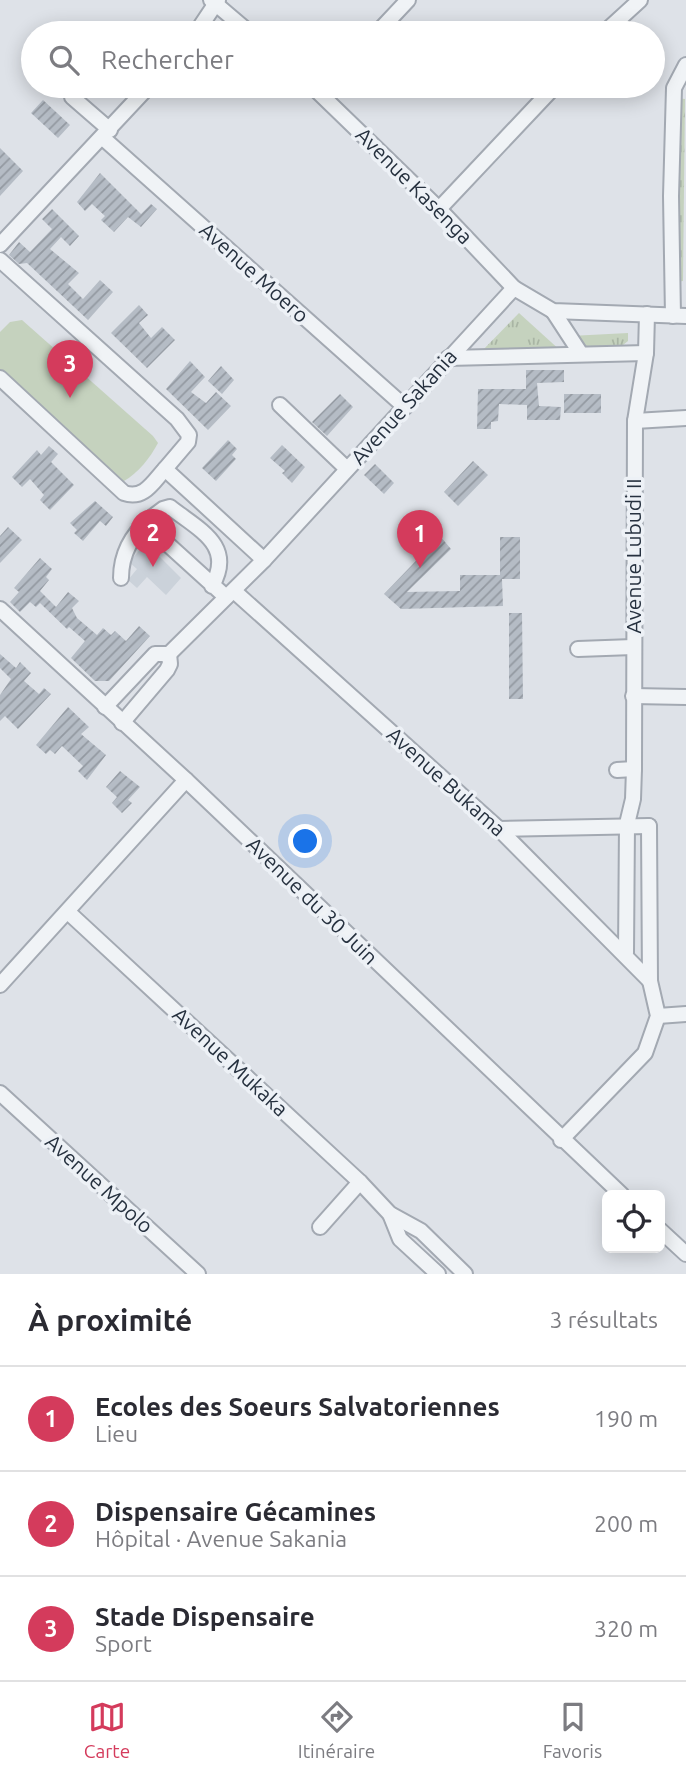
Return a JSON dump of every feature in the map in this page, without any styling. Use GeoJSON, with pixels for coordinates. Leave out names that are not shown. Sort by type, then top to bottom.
{"type":"FeatureCollection","features":[{"type":"Feature","properties":{"kind":"street"},"geometry":{"type":"LineString","coordinates":[[388,21],[408,0]]}},
{"type":"Feature","properties":{"kind":"street"},"geometry":{"type":"LineString","coordinates":[[617,21],[640,0]]}},
{"type":"Feature","properties":{"kind":"street"},"geometry":{"type":"LineString","coordinates":[[203,21],[214,1],[236,21]]}},
{"type":"Feature","properties":{"kind":"street"},"geometry":{"type":"LineString","coordinates":[[553,311],[680,316],[671,196],[674,88],[686,65]]}},
{"type":"Feature","properties":{"kind":"street","name":"Avenue Moero"},"geometry":{"type":"LineString","coordinates":[[73,98],[106,134],[405,407]]}},
{"type":"Feature","properties":{"kind":"street"},"geometry":{"type":"LineString","coordinates":[[0,245],[138,98]]}},
{"type":"Feature","properties":{"kind":"street","name":"Avenue Kasenga"},"geometry":{"type":"LineString","coordinates":[[331,98],[514,288]]}},
{"type":"Feature","properties":{"kind":"street"},"geometry":{"type":"LineString","coordinates":[[439,209],[544,98]]}},
{"type":"Feature","properties":{"kind":"street"},"geometry":{"type":"LineString","coordinates":[[0,260],[186,429],[188,442],[144,493],[134,496],[124,493],[0,378]]}},
{"type":"Feature","properties":{"kind":"street"},"geometry":{"type":"LineString","coordinates":[[514,288],[553,311],[581,354]]}},
{"type":"Feature","properties":{"kind":"street","name":"Avenue Sakania"},"geometry":{"type":"LineString","coordinates":[[169,653],[264,560],[514,288]]}},
{"type":"Feature","properties":{"kind":"street","name":"Avenue Lubudi II"},"geometry":{"type":"LineString","coordinates":[[626,953],[627,824],[633,799],[634,769],[635,421],[646,353],[647,314]]}},
{"type":"Feature","properties":{"kind":"street"},"geometry":{"type":"LineString","coordinates":[[448,358],[646,353]]}},
{"type":"Feature","properties":{"kind":"street"},"geometry":{"type":"LineString","coordinates":[[280,405],[347,470]]}},
{"type":"Feature","properties":{"kind":"street"},"geometry":{"type":"LineString","coordinates":[[635,421],[686,418]]}},
{"type":"Feature","properties":{"kind":"street"},"geometry":{"type":"LineString","coordinates":[[165,469],[264,560]]}},
{"type":"Feature","properties":{"kind":"street"},"geometry":{"type":"LineString","coordinates":[[121,578],[121,561],[126,548],[151,518],[163,509],[170,508],[216,545],[220,561],[212,586]]}},
{"type":"Feature","properties":{"kind":"street","name":"Avenue Bukama"},"geometry":{"type":"LineString","coordinates":[[151,518],[151,529],[155,534],[212,586],[230,594],[499,829],[626,953],[650,981]]}},
{"type":"Feature","properties":{"kind":"street","name":"Avenue du 30 Juin"},"geometry":{"type":"LineString","coordinates":[[0,609],[186,780],[616,1190]]}},
{"type":"Feature","properties":{"kind":"street"},"geometry":{"type":"LineString","coordinates":[[579,649],[634,647]]}},
{"type":"Feature","properties":{"kind":"street"},"geometry":{"type":"LineString","coordinates":[[105,707],[155,654],[169,653],[170,664],[167,670],[122,723]]}},
{"type":"Feature","properties":{"kind":"street"},"geometry":{"type":"LineString","coordinates":[[633,696],[686,696]]}},
{"type":"Feature","properties":{"kind":"street"},"geometry":{"type":"LineString","coordinates":[[617,770],[634,769]]}},
{"type":"Feature","properties":{"kind":"street"},"geometry":{"type":"LineString","coordinates":[[0,985],[186,780]]}},
{"type":"Feature","properties":{"kind":"street"},"geometry":{"type":"LineString","coordinates":[[561,1140],[645,1053],[658,1016],[650,981],[649,825],[633,799]]}},
{"type":"Feature","properties":{"kind":"street"},"geometry":{"type":"LineString","coordinates":[[499,829],[649,825]]}},
{"type":"Feature","properties":{"kind":"street","name":"Avenue Mukaka"},"geometry":{"type":"LineString","coordinates":[[68,912],[360,1182],[390,1214],[421,1231],[465,1274]]}},
{"type":"Feature","properties":{"kind":"street"},"geometry":{"type":"LineString","coordinates":[[658,1016],[686,1014]]}},
{"type":"Feature","properties":{"kind":"street","name":"Avenue Mpolo"},"geometry":{"type":"LineString","coordinates":[[0,1093],[198,1274]]}},
{"type":"Feature","properties":{"kind":"street"},"geometry":{"type":"LineString","coordinates":[[320,1227],[360,1182]]}},
{"type":"Feature","properties":{"kind":"street","name":"Avenue Mukaka"},"geometry":{"type":"LineString","coordinates":[[390,1214],[400,1239],[438,1274]]}},
{"type":"Feature","properties":{"kind":"street"},"geometry":{"type":"LineString","coordinates":[[665,1235],[686,1254]]}},
{"type":"Feature","properties":{"kind":"shaded area"},"geometry":{"type":"Polygon","coordinates":[[[146,543],[181,578],[166,595],[147,577],[137,588],[128,580],[137,569],[129,562],[146,543]]]}},
{"type":"Feature","properties":{"kind":"green space"},"geometry":{"type":"Polygon","coordinates":[[[676,98],[685,99],[683,281],[676,282],[676,98]]]}},
{"type":"Feature","properties":{"kind":"green space"},"geometry":{"type":"Polygon","coordinates":[[[519,313],[562,352],[480,353],[519,313]]]}},
{"type":"Feature","properties":{"kind":"green space"},"geometry":{"type":"Polygon","coordinates":[[[22,320],[158,443],[143,465],[129,478],[124,481],[114,477],[0,371],[0,332],[10,322],[22,320]]]}},
{"type":"Feature","properties":{"kind":"green space"},"geometry":{"type":"Polygon","coordinates":[[[628,333],[628,341],[618,349],[584,348],[570,336],[628,333]]]}},
{"type":"Feature","properties":{"kind":"building"},"geometry":{"type":"Polygon","coordinates":[[[43,100],[70,125],[58,138],[31,113],[43,100]]]}},
{"type":"Feature","properties":{"kind":"building"},"geometry":{"type":"Polygon","coordinates":[[[0,148],[23,171],[0,196],[0,148]]]}},
{"type":"Feature","properties":{"kind":"building"},"geometry":{"type":"Polygon","coordinates":[[[100,173],[141,214],[151,204],[157,209],[141,227],[128,217],[114,232],[101,220],[105,216],[92,204],[85,211],[77,202],[100,173]]]}},
{"type":"Feature","properties":{"kind":"building"},"geometry":{"type":"Polygon","coordinates":[[[52,209],[79,236],[70,246],[61,237],[50,249],[79,273],[68,284],[83,299],[100,280],[113,292],[88,320],[27,263],[19,264],[9,255],[19,242],[30,252],[52,229],[42,219],[52,209]]]}},
{"type":"Feature","properties":{"kind":"building"},"geometry":{"type":"Polygon","coordinates":[[[139,305],[148,315],[139,323],[151,338],[162,327],[175,340],[147,368],[111,333],[139,305]]]}},
{"type":"Feature","properties":{"kind":"building"},"geometry":{"type":"Polygon","coordinates":[[[190,361],[205,377],[191,392],[206,403],[216,392],[231,406],[208,430],[166,389],[190,361]]]}},
{"type":"Feature","properties":{"kind":"building"},"geometry":{"type":"Polygon","coordinates":[[[221,366],[234,380],[222,394],[208,381],[221,366]]]}},
{"type":"Feature","properties":{"kind":"building"},"geometry":{"type":"Polygon","coordinates":[[[526,370],[564,370],[564,382],[537,383],[539,406],[561,407],[560,420],[527,420],[527,405],[499,404],[498,421],[491,422],[491,429],[477,429],[478,389],[526,389],[526,370]]]}},
{"type":"Feature","properties":{"kind":"building"},"geometry":{"type":"Polygon","coordinates":[[[340,394],[353,407],[327,436],[312,422],[340,394]]]}},
{"type":"Feature","properties":{"kind":"building"},"geometry":{"type":"Polygon","coordinates":[[[564,394],[601,394],[601,413],[564,413],[564,394]]]}},
{"type":"Feature","properties":{"kind":"building"},"geometry":{"type":"Polygon","coordinates":[[[228,440],[237,449],[232,455],[236,459],[216,481],[202,468],[228,440]]]}},
{"type":"Feature","properties":{"kind":"building"},"geometry":{"type":"Polygon","coordinates":[[[282,445],[305,467],[292,483],[282,473],[285,471],[270,458],[282,445]]]}},
{"type":"Feature","properties":{"kind":"building"},"geometry":{"type":"Polygon","coordinates":[[[49,446],[58,454],[51,462],[74,485],[50,510],[40,500],[44,495],[30,479],[22,487],[12,477],[37,450],[41,455],[49,446]]]}},
{"type":"Feature","properties":{"kind":"building"},"geometry":{"type":"Polygon","coordinates":[[[473,461],[488,475],[458,506],[444,492],[473,461]]]}},
{"type":"Feature","properties":{"kind":"building"},"geometry":{"type":"Polygon","coordinates":[[[375,464],[394,483],[384,494],[364,475],[375,464]]]}},
{"type":"Feature","properties":{"kind":"building"},"geometry":{"type":"Polygon","coordinates":[[[95,501],[113,517],[106,526],[100,521],[83,541],[74,533],[77,530],[70,523],[95,501]]]}},
{"type":"Feature","properties":{"kind":"building"},"geometry":{"type":"Polygon","coordinates":[[[8,527],[22,540],[0,563],[0,536],[8,527]]]}},
{"type":"Feature","properties":{"kind":"building"},"geometry":{"type":"Polygon","coordinates":[[[440,536],[451,549],[407,592],[460,591],[460,575],[500,575],[500,537],[520,537],[520,579],[502,579],[503,606],[401,609],[384,594],[440,536]]]}},
{"type":"Feature","properties":{"kind":"building"},"geometry":{"type":"Polygon","coordinates":[[[40,558],[52,569],[46,577],[49,580],[40,591],[56,607],[68,592],[79,601],[72,608],[77,618],[97,635],[103,628],[111,635],[115,631],[126,641],[139,626],[150,636],[109,681],[95,681],[71,658],[85,641],[69,627],[67,629],[40,603],[36,607],[30,602],[20,612],[10,602],[19,592],[14,588],[40,558]]]}},
{"type":"Feature","properties":{"kind":"building"},"geometry":{"type":"Polygon","coordinates":[[[509,613],[522,613],[523,699],[509,699],[509,613]]]}},
{"type":"Feature","properties":{"kind":"building"},"geometry":{"type":"Polygon","coordinates":[[[0,654],[16,668],[20,662],[31,673],[24,681],[39,694],[44,688],[51,694],[18,729],[5,716],[0,721],[0,695],[11,679],[0,668],[0,654]]]}},
{"type":"Feature","properties":{"kind":"building"},"geometry":{"type":"Polygon","coordinates":[[[68,707],[89,727],[81,734],[106,755],[87,780],[78,771],[83,766],[62,746],[55,754],[50,750],[46,754],[36,745],[68,707]]]}},
{"type":"Feature","properties":{"kind":"building"},"geometry":{"type":"Polygon","coordinates":[[[120,771],[140,787],[128,800],[132,803],[122,813],[112,803],[117,797],[106,787],[120,771]]]}},
{"type":"Feature","properties":{"kind":"place","name":"Stade Dispensaire"},"geometry":{"type":"Point","coordinates":[70,398]}},
{"type":"Feature","properties":{"kind":"place","name":"Dispensaire Gécamines"},"geometry":{"type":"Point","coordinates":[153,567]}},
{"type":"Feature","properties":{"kind":"place","name":"Ecoles des Soeurs Salvatoriennes"},"geometry":{"type":"Point","coordinates":[420,568]}}]}
